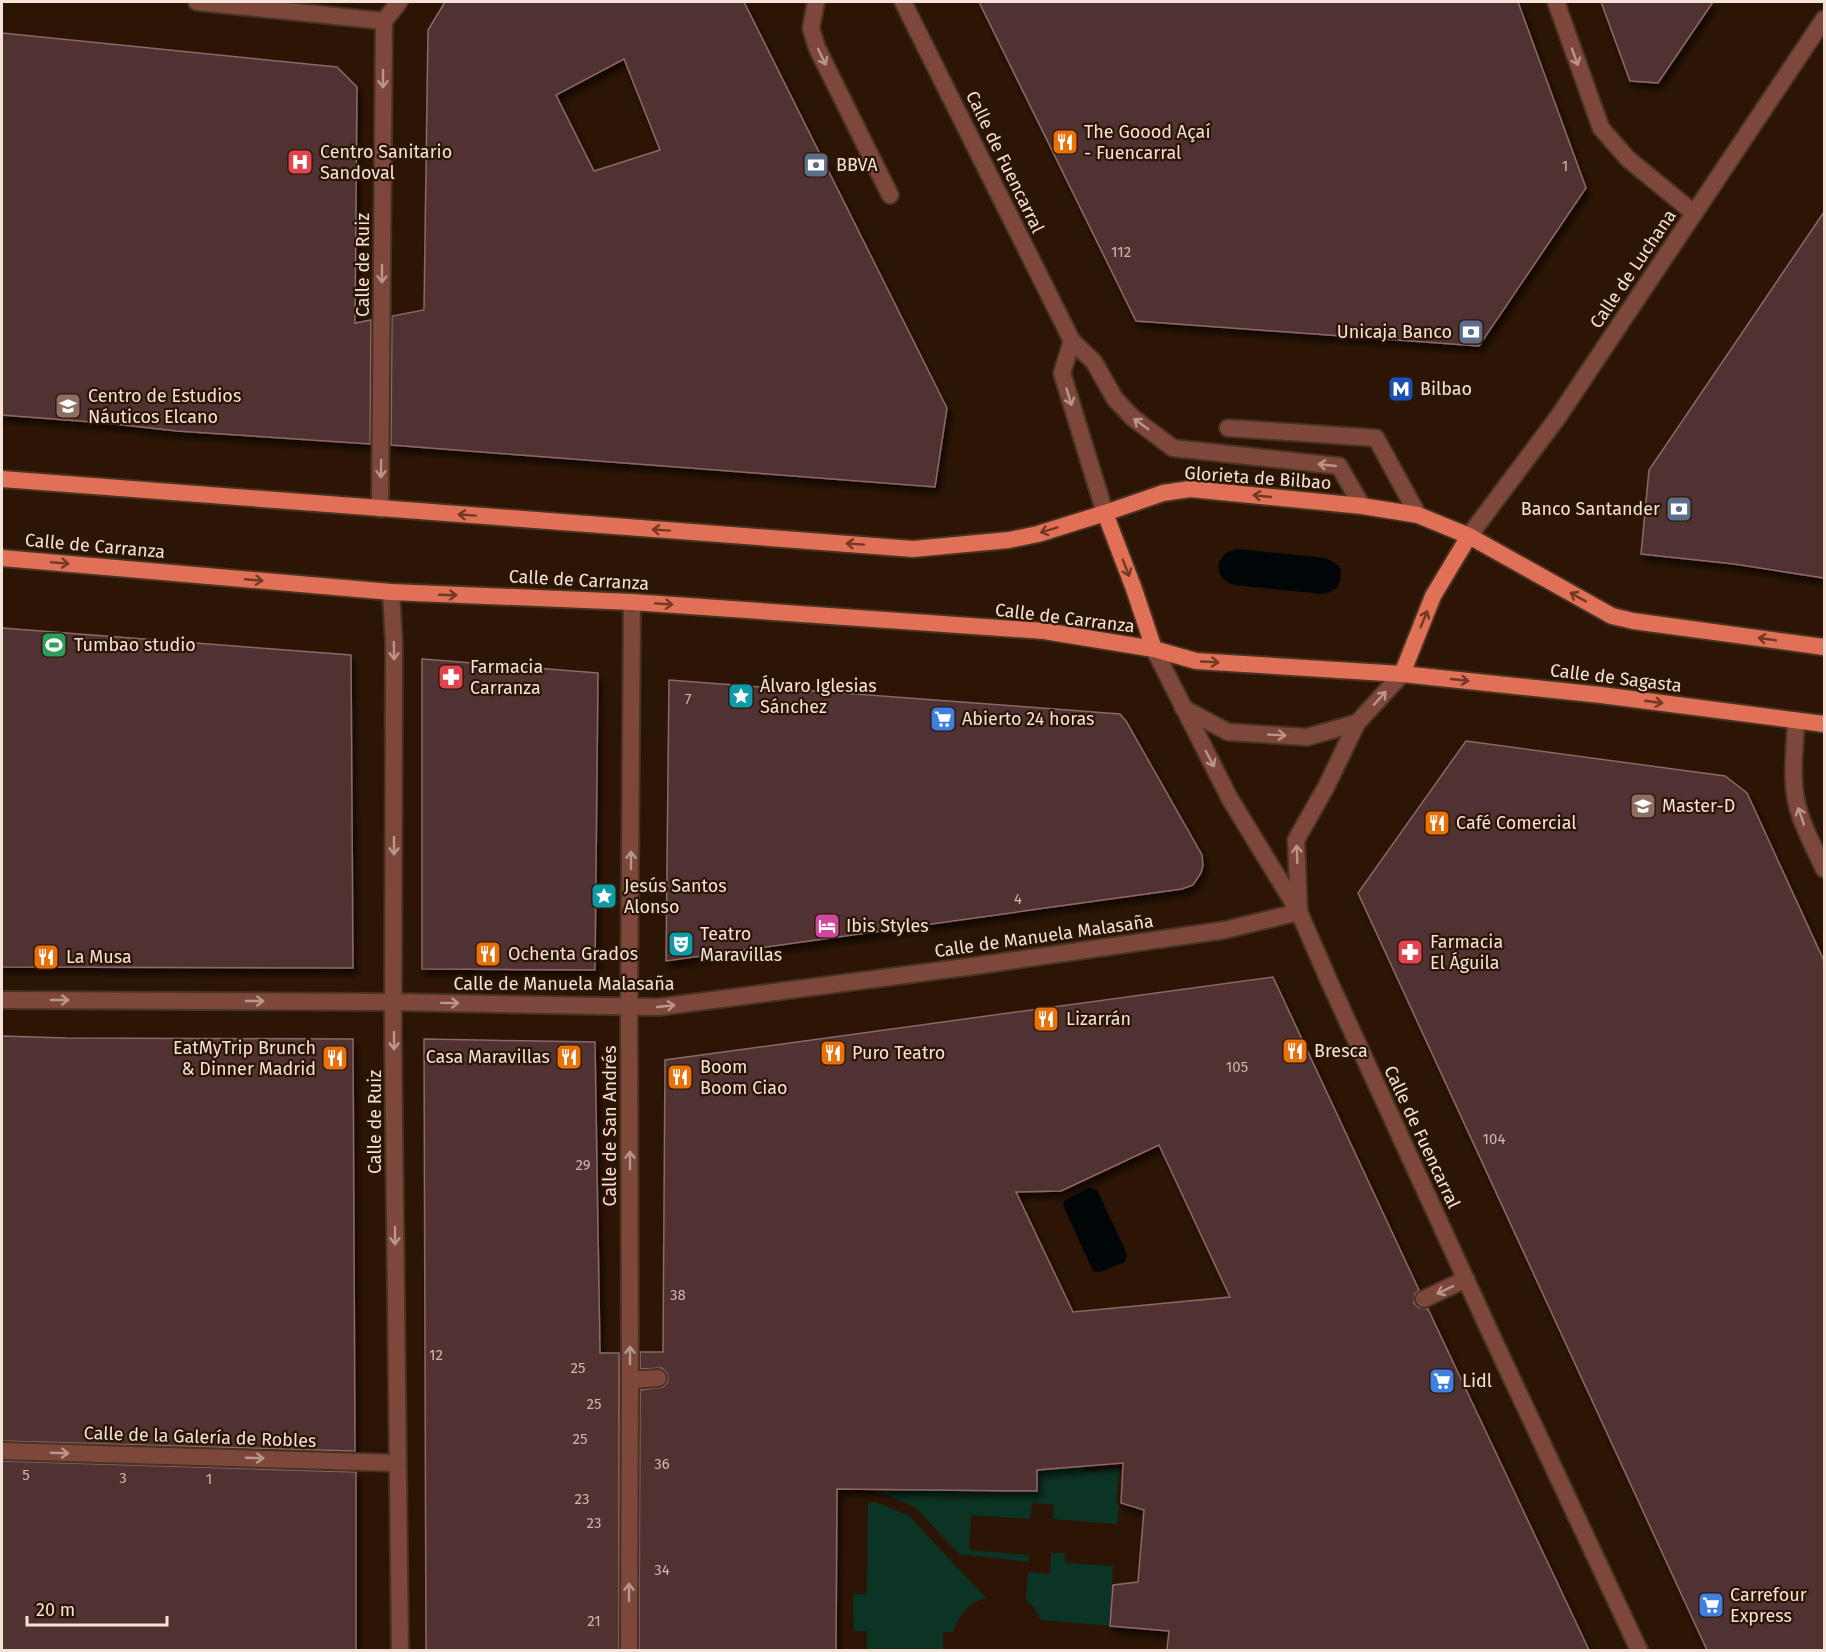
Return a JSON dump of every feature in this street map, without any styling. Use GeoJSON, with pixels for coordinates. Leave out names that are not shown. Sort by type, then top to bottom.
{"type":"FeatureCollection","features":[{"type":"Feature","properties":{"kind":"main road"},"geometry":{"type":"LineString","coordinates":[[2,479],[913,549],[1009,540],[1038,534],[1105,513],[1154,649],[1196,661],[1402,674],[1433,596],[1469,536],[1612,616],[1633,621],[1824,647]]}},
{"type":"Feature","properties":{"kind":"main road","name":"Glorieta de Bilbao"},"geometry":{"type":"LineString","coordinates":[[1105,513],[1163,493],[1190,489],[1362,506],[1418,515],[1469,536]]}},
{"type":"Feature","properties":{"kind":"main road","name":"Calle de Carranza"},"geometry":{"type":"LineString","coordinates":[[2,558],[392,592],[632,602],[1044,632],[1154,649]]}},
{"type":"Feature","properties":{"kind":"main road","name":"Calle de Sagasta"},"geometry":{"type":"LineString","coordinates":[[1402,674],[1601,695],[1824,724]]}},
{"type":"Feature","properties":{"kind":"street"},"geometry":{"type":"LineString","coordinates":[[197,2],[384,21],[399,2]]}},
{"type":"Feature","properties":{"kind":"street"},"geometry":{"type":"LineString","coordinates":[[816,2],[811,28],[817,48],[890,195]]}},
{"type":"Feature","properties":{"kind":"street","name":"Calle de Fuencarral"},"geometry":{"type":"LineString","coordinates":[[903,2],[1072,341],[1094,362],[1115,399],[1133,418],[1173,448],[1339,466],[1362,506]]}},
{"type":"Feature","properties":{"kind":"street"},"geometry":{"type":"LineString","coordinates":[[1556,2],[1600,128],[1628,159],[1694,213]]}},
{"type":"Feature","properties":{"kind":"street","name":"Calle de Luchana"},"geometry":{"type":"LineString","coordinates":[[1469,536],[1558,417],[1824,19]]}},
{"type":"Feature","properties":{"kind":"street","name":"Calle de Ruiz"},"geometry":{"type":"LineString","coordinates":[[380,508],[384,21]]}},
{"type":"Feature","properties":{"kind":"street"},"geometry":{"type":"LineString","coordinates":[[1072,341],[1062,373],[1105,513]]}},
{"type":"Feature","properties":{"kind":"street"},"geometry":{"type":"LineString","coordinates":[[1228,428],[1376,438],[1418,515]]}},
{"type":"Feature","properties":{"kind":"street","name":"Calle de Ruiz"},"geometry":{"type":"LineString","coordinates":[[392,592],[400,1650]]}},
{"type":"Feature","properties":{"kind":"street","name":"Calle de San Andrés"},"geometry":{"type":"LineString","coordinates":[[629,1650],[629,1006],[632,602]]}},
{"type":"Feature","properties":{"kind":"street","name":"Calle de Fuencarral"},"geometry":{"type":"LineString","coordinates":[[1154,649],[1230,799],[1299,912],[1466,1280],[1639,1650]]}},
{"type":"Feature","properties":{"kind":"street"},"geometry":{"type":"LineString","coordinates":[[1299,912],[1296,840],[1326,787],[1357,723],[1402,674]]}},
{"type":"Feature","properties":{"kind":"street"},"geometry":{"type":"LineString","coordinates":[[1183,708],[1228,732],[1307,737],[1357,723]]}},
{"type":"Feature","properties":{"kind":"street"},"geometry":{"type":"LineString","coordinates":[[1796,721],[1794,770],[1796,799],[1824,869]]}},
{"type":"Feature","properties":{"kind":"street","name":"Calle de Manuela Malasaña"},"geometry":{"type":"LineString","coordinates":[[2,1000],[394,1002],[659,1007],[974,966],[1225,930],[1299,912]]}},
{"type":"Feature","properties":{"kind":"street"},"geometry":{"type":"LineString","coordinates":[[1424,1299],[1466,1280]]}},
{"type":"Feature","properties":{"kind":"street"},"geometry":{"type":"LineString","coordinates":[[630,1380],[658,1378]]}},
{"type":"Feature","properties":{"kind":"street","name":"Calle de la Galería de Robles"},"geometry":{"type":"LineString","coordinates":[[2,1451],[397,1463]]}},
{"type":"Feature","properties":{"kind":"green space"},"geometry":{"type":"Polygon","coordinates":[[[1085,1466],[1086,1471],[1120,1468],[1116,1503],[1119,1506],[1117,1524],[1053,1519],[1054,1505],[1032,1503],[1030,1519],[971,1515],[969,1550],[1029,1555],[1029,1562],[959,1554],[916,1508],[876,1490],[876,1480],[1037,1491],[1037,1470],[1085,1466]]]}},
{"type":"Feature","properties":{"kind":"green space"},"geometry":{"type":"Polygon","coordinates":[[[876,1502],[909,1516],[986,1598],[965,1610],[953,1632],[943,1632],[943,1650],[867,1650],[867,1631],[854,1631],[853,1594],[867,1594],[868,1503],[876,1502]]]}},
{"type":"Feature","properties":{"kind":"green space"},"geometry":{"type":"Polygon","coordinates":[[[1051,1553],[1065,1553],[1065,1563],[1113,1566],[1110,1626],[1041,1620],[1032,1605],[1026,1601],[1028,1572],[1050,1574],[1051,1553]]]}},
{"type":"Feature","properties":{"kind":"shaded area"},"geometry":{"type":"Polygon","coordinates":[[[1237,549],[1326,558],[1339,566],[1341,576],[1339,584],[1333,590],[1323,594],[1234,585],[1222,577],[1219,566],[1224,555],[1237,549]]]}},
{"type":"Feature","properties":{"kind":"shaded area"},"geometry":{"type":"Polygon","coordinates":[[[1089,1188],[1097,1190],[1127,1254],[1125,1262],[1100,1272],[1093,1271],[1063,1205],[1065,1200],[1089,1188]]]}},
{"type":"Feature","properties":{"kind":"building"},"geometry":{"type":"Polygon","coordinates":[[[445,2],[744,2],[947,408],[935,487],[391,445],[392,316],[424,310],[428,30],[445,2]],[[624,59],[556,95],[594,171],[660,150],[624,59]]]}},
{"type":"Feature","properties":{"kind":"building"},"geometry":{"type":"Polygon","coordinates":[[[979,2],[1518,2],[1586,188],[1479,346],[1136,321],[979,2]]]}},
{"type":"Feature","properties":{"kind":"building"},"geometry":{"type":"Polygon","coordinates":[[[1601,2],[1713,2],[1658,83],[1630,81],[1601,2]]]}},
{"type":"Feature","properties":{"kind":"building"},"geometry":{"type":"Polygon","coordinates":[[[2,33],[337,67],[357,87],[355,323],[371,320],[370,444],[177,431],[2,415],[2,33]]]}},
{"type":"Feature","properties":{"kind":"building"},"geometry":{"type":"Polygon","coordinates":[[[1824,212],[1824,578],[1734,564],[1641,554],[1649,470],[1824,212]]]}},
{"type":"Feature","properties":{"kind":"building"},"geometry":{"type":"Polygon","coordinates":[[[2,628],[351,655],[353,968],[2,967],[2,628]]]}},
{"type":"Feature","properties":{"kind":"building"},"geometry":{"type":"Polygon","coordinates":[[[422,659],[598,673],[595,970],[422,969],[422,659]]]}},
{"type":"Feature","properties":{"kind":"building"},"geometry":{"type":"Polygon","coordinates":[[[669,680],[1120,714],[1202,855],[1201,873],[1193,885],[1182,889],[666,961],[669,680]]]}},
{"type":"Feature","properties":{"kind":"building"},"geometry":{"type":"Polygon","coordinates":[[[1466,741],[1725,776],[1747,793],[1824,961],[1824,1650],[1707,1650],[1358,893],[1466,741]]]}},
{"type":"Feature","properties":{"kind":"building"},"geometry":{"type":"Polygon","coordinates":[[[1273,977],[1419,1290],[1415,1294],[1414,1303],[1419,1308],[1428,1309],[1589,1650],[1167,1650],[1169,1631],[1110,1626],[1113,1585],[1138,1582],[1144,1510],[1121,1503],[1123,1463],[1037,1470],[1037,1491],[837,1489],[836,1650],[639,1650],[640,1390],[663,1387],[668,1378],[662,1368],[640,1369],[640,1352],[663,1352],[665,1060],[1273,977]],[[1159,1145],[1061,1191],[1016,1192],[1073,1312],[1230,1297],[1159,1145]]]}},
{"type":"Feature","properties":{"kind":"building"},"geometry":{"type":"Polygon","coordinates":[[[2,1036],[353,1039],[355,1451],[2,1441],[2,1036]]]}},
{"type":"Feature","properties":{"kind":"building"},"geometry":{"type":"Polygon","coordinates":[[[424,1039],[595,1042],[600,1353],[619,1353],[619,1650],[426,1650],[424,1039]]]}},
{"type":"Feature","properties":{"kind":"building"},"geometry":{"type":"Polygon","coordinates":[[[2,1461],[356,1472],[356,1650],[2,1650],[2,1461]]]}},
{"type":"Feature","properties":{"kind":"place","name":"The Goood Açaí - Fuencarral"},"geometry":{"type":"Point","coordinates":[1065,142]}},
{"type":"Feature","properties":{"kind":"place","name":"Centro Sanitario Sandoval"},"geometry":{"type":"Point","coordinates":[300,162]}},
{"type":"Feature","properties":{"kind":"place","name":"BBVA"},"geometry":{"type":"Point","coordinates":[816,165]}},
{"type":"Feature","properties":{"kind":"place","name":"Unicaja Banco"},"geometry":{"type":"Point","coordinates":[1471,332]}},
{"type":"Feature","properties":{"kind":"place","name":"Bilbao"},"geometry":{"type":"Point","coordinates":[1401,389]}},
{"type":"Feature","properties":{"kind":"place","name":"Centro de Estudios Náuticos Elcano"},"geometry":{"type":"Point","coordinates":[68,406]}},
{"type":"Feature","properties":{"kind":"place","name":"Banco Santander"},"geometry":{"type":"Point","coordinates":[1679,509]}},
{"type":"Feature","properties":{"kind":"place","name":"Tumbao studio"},"geometry":{"type":"Point","coordinates":[54,645]}},
{"type":"Feature","properties":{"kind":"place","name":"Farmacia Carranza"},"geometry":{"type":"Point","coordinates":[451,677]}},
{"type":"Feature","properties":{"kind":"place","name":"Álvaro Iglesias Sánchez"},"geometry":{"type":"Point","coordinates":[741,696]}},
{"type":"Feature","properties":{"kind":"place","name":"Abierto 24 horas"},"geometry":{"type":"Point","coordinates":[943,719]}},
{"type":"Feature","properties":{"kind":"place","name":"Master-D"},"geometry":{"type":"Point","coordinates":[1643,806]}},
{"type":"Feature","properties":{"kind":"place","name":"Café Comercial"},"geometry":{"type":"Point","coordinates":[1437,823]}},
{"type":"Feature","properties":{"kind":"place","name":"Jesús Santos Alonso"},"geometry":{"type":"Point","coordinates":[604,896]}},
{"type":"Feature","properties":{"kind":"place","name":"Ibis Styles"},"geometry":{"type":"Point","coordinates":[827,926]}},
{"type":"Feature","properties":{"kind":"place","name":"Teatro Maravillas"},"geometry":{"type":"Point","coordinates":[681,944]}},
{"type":"Feature","properties":{"kind":"place","name":"Farmacia El Águila"},"geometry":{"type":"Point","coordinates":[1410,952]}},
{"type":"Feature","properties":{"kind":"place","name":"Ochenta Grados"},"geometry":{"type":"Point","coordinates":[488,954]}},
{"type":"Feature","properties":{"kind":"place","name":"La Musa"},"geometry":{"type":"Point","coordinates":[46,957]}},
{"type":"Feature","properties":{"kind":"place","name":"Lizarrán"},"geometry":{"type":"Point","coordinates":[1046,1019]}},
{"type":"Feature","properties":{"kind":"place","name":"Bresca"},"geometry":{"type":"Point","coordinates":[1295,1051]}},
{"type":"Feature","properties":{"kind":"place","name":"Puro Teatro"},"geometry":{"type":"Point","coordinates":[833,1053]}},
{"type":"Feature","properties":{"kind":"place","name":"Casa Maravillas"},"geometry":{"type":"Point","coordinates":[569,1057]}},
{"type":"Feature","properties":{"kind":"place","name":"EatMyTrip Brunch & Dinner Madrid"},"geometry":{"type":"Point","coordinates":[335,1058]}},
{"type":"Feature","properties":{"kind":"place","name":"Boom Boom Ciao"},"geometry":{"type":"Point","coordinates":[680,1077]}},
{"type":"Feature","properties":{"kind":"place","name":"Lidl"},"geometry":{"type":"Point","coordinates":[1442,1381]}},
{"type":"Feature","properties":{"kind":"place","name":"Carrefour Express"},"geometry":{"type":"Point","coordinates":[1711,1605]}}]}
